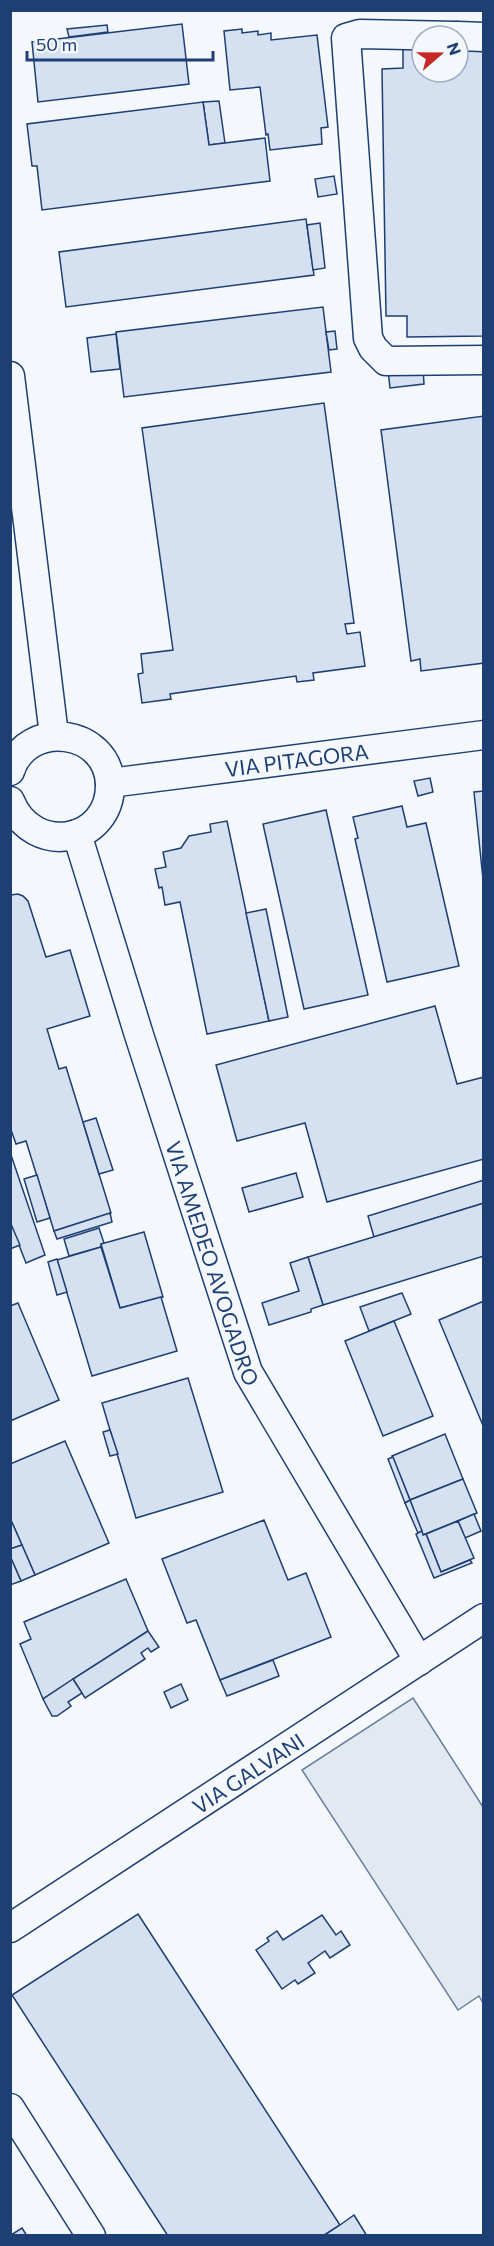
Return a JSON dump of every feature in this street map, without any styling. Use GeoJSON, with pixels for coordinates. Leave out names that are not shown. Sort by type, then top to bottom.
{"type":"FeatureCollection","features":[{"type":"Feature","properties":{"kind":"street"},"geometry":{"type":"LineString","coordinates":[[410,35],[360,34],[346,38],[368,338],[373,348],[386,361],[483,360]]}},
{"type":"Feature","properties":{"kind":"street"},"geometry":{"type":"LineString","coordinates":[[10,376],[54,735]]}},
{"type":"Feature","properties":{"kind":"street"},"geometry":{"type":"LineString","coordinates":[[10,771],[23,749],[38,740],[54,735],[70,737],[85,743],[98,753],[106,767],[110,783],[108,800],[102,814],[91,826],[77,834],[59,838],[42,835],[27,826],[15,813],[10,801]]}},
{"type":"Feature","properties":{"kind":"street","name":"VIA PITAGORA"},"geometry":{"type":"LineString","coordinates":[[110,783],[483,735]]}},
{"type":"Feature","properties":{"kind":"street","name":"VIA AMEDEO AVOGADRO"},"geometry":{"type":"LineString","coordinates":[[77,834],[132,1013],[248,1371],[419,1661]]}},
{"type":"Feature","properties":{"kind":"street","name":"VIA GALVANI"},"geometry":{"type":"LineString","coordinates":[[10,1928],[483,1618]]}},
{"type":"Feature","properties":{"kind":"street"},"geometry":{"type":"LineString","coordinates":[[10,2108],[91,2235]]}},
{"type":"Feature","properties":{"kind":"shaded area"},"geometry":{"type":"Polygon","coordinates":[[[413,1698],[483,1807],[483,2003],[479,1996],[458,2010],[302,1770],[413,1698]]]}},
{"type":"Feature","properties":{"kind":"building"},"geometry":{"type":"Polygon","coordinates":[[[182,24],[189,84],[38,102],[32,42],[182,24]]]}},
{"type":"Feature","properties":{"kind":"building"},"geometry":{"type":"Polygon","coordinates":[[[107,25],[108,32],[69,37],[67,29],[107,25]]]}},
{"type":"Feature","properties":{"kind":"building"},"geometry":{"type":"Polygon","coordinates":[[[242,29],[242,33],[258,31],[258,35],[271,33],[271,40],[317,35],[328,127],[321,128],[322,144],[270,150],[260,87],[230,90],[224,31],[242,29]]]}},
{"type":"Feature","properties":{"kind":"building"},"geometry":{"type":"Polygon","coordinates":[[[484,46],[484,336],[407,337],[407,316],[386,316],[382,69],[403,68],[403,47],[410,47],[410,84],[470,84],[470,47],[484,46]]]}},
{"type":"Feature","properties":{"kind":"building"},"geometry":{"type":"Polygon","coordinates":[[[219,101],[225,143],[209,145],[203,102],[219,101]]]}},
{"type":"Feature","properties":{"kind":"building"},"geometry":{"type":"Polygon","coordinates":[[[203,102],[209,145],[265,138],[270,181],[42,210],[37,166],[32,166],[27,124],[203,102]]]}},
{"type":"Feature","properties":{"kind":"building"},"geometry":{"type":"Polygon","coordinates":[[[334,176],[337,194],[318,197],[315,179],[334,176]]]}},
{"type":"Feature","properties":{"kind":"building"},"geometry":{"type":"Polygon","coordinates":[[[306,219],[314,275],[66,307],[59,252],[306,219]]]}},
{"type":"Feature","properties":{"kind":"building"},"geometry":{"type":"Polygon","coordinates":[[[320,223],[325,268],[313,270],[307,225],[320,223]]]}},
{"type":"Feature","properties":{"kind":"building"},"geometry":{"type":"Polygon","coordinates":[[[323,307],[331,372],[124,397],[116,332],[323,307]]]}},
{"type":"Feature","properties":{"kind":"building"},"geometry":{"type":"Polygon","coordinates":[[[335,331],[337,349],[329,350],[326,332],[335,331]]]}},
{"type":"Feature","properties":{"kind":"building"},"geometry":{"type":"Polygon","coordinates":[[[116,334],[120,369],[91,372],[87,338],[116,334]]]}},
{"type":"Feature","properties":{"kind":"building"},"geometry":{"type":"Polygon","coordinates":[[[423,368],[424,384],[390,388],[388,370],[423,368]]]}},
{"type":"Feature","properties":{"kind":"building"},"geometry":{"type":"Polygon","coordinates":[[[324,403],[354,623],[345,624],[347,634],[360,632],[365,666],[313,673],[314,680],[297,682],[296,676],[170,694],[171,699],[142,703],[138,674],[143,673],[141,654],[173,650],[142,428],[324,403]]]}},
{"type":"Feature","properties":{"kind":"building"},"geometry":{"type":"Polygon","coordinates":[[[484,416],[484,663],[421,671],[420,659],[411,661],[381,430],[484,416]]]}},
{"type":"Feature","properties":{"kind":"building"},"geometry":{"type":"Polygon","coordinates":[[[430,778],[433,792],[418,796],[414,781],[430,778]]]}},
{"type":"Feature","properties":{"kind":"building"},"geometry":{"type":"Polygon","coordinates":[[[484,791],[484,889],[474,792],[484,791]]]}},
{"type":"Feature","properties":{"kind":"building"},"geometry":{"type":"Polygon","coordinates":[[[402,806],[407,827],[426,823],[459,966],[387,982],[355,839],[358,838],[353,817],[402,806]]]}},
{"type":"Feature","properties":{"kind":"building"},"geometry":{"type":"Polygon","coordinates":[[[326,810],[368,995],[304,1009],[263,824],[326,810]]]}},
{"type":"Feature","properties":{"kind":"building"},"geometry":{"type":"Polygon","coordinates":[[[227,821],[269,1021],[207,1034],[180,902],[165,905],[162,887],[159,888],[155,869],[166,867],[163,852],[181,848],[189,836],[211,832],[210,824],[227,821]]]}},
{"type":"Feature","properties":{"kind":"building"},"geometry":{"type":"Polygon","coordinates":[[[10,893],[23,896],[28,901],[46,957],[70,950],[90,1016],[47,1029],[59,1069],[66,1067],[111,1213],[54,1231],[26,1141],[16,1144],[10,1127],[10,893]]]}},
{"type":"Feature","properties":{"kind":"building"},"geometry":{"type":"Polygon","coordinates":[[[266,909],[288,1017],[269,1021],[246,913],[266,909]]]}},
{"type":"Feature","properties":{"kind":"building"},"geometry":{"type":"Polygon","coordinates":[[[435,1006],[457,1084],[484,1077],[484,1159],[327,1202],[305,1123],[237,1141],[216,1065],[435,1006]]]}},
{"type":"Feature","properties":{"kind":"building"},"geometry":{"type":"Polygon","coordinates":[[[96,1118],[113,1170],[99,1174],[83,1122],[96,1118]]]}},
{"type":"Feature","properties":{"kind":"building"},"geometry":{"type":"Polygon","coordinates":[[[10,1152],[45,1255],[26,1263],[10,1222],[10,1152]]]}},
{"type":"Feature","properties":{"kind":"building"},"geometry":{"type":"Polygon","coordinates":[[[296,1173],[303,1197],[249,1212],[242,1188],[296,1173]]]}},
{"type":"Feature","properties":{"kind":"building"},"geometry":{"type":"Polygon","coordinates":[[[37,1175],[50,1218],[37,1222],[24,1179],[37,1175]]]}},
{"type":"Feature","properties":{"kind":"building"},"geometry":{"type":"Polygon","coordinates":[[[484,1180],[484,1203],[374,1237],[368,1216],[484,1180]]]}},
{"type":"Feature","properties":{"kind":"building"},"geometry":{"type":"Polygon","coordinates":[[[484,1203],[484,1256],[323,1305],[308,1257],[484,1203]]]}},
{"type":"Feature","properties":{"kind":"building"},"geometry":{"type":"Polygon","coordinates":[[[110,1213],[112,1222],[57,1239],[54,1231],[110,1213]]]}},
{"type":"Feature","properties":{"kind":"building"},"geometry":{"type":"Polygon","coordinates":[[[10,1222],[20,1245],[10,1249],[10,1222]]]}},
{"type":"Feature","properties":{"kind":"building"},"geometry":{"type":"Polygon","coordinates":[[[99,1228],[104,1243],[101,1247],[69,1256],[64,1239],[99,1228]]]}},
{"type":"Feature","properties":{"kind":"building"},"geometry":{"type":"Polygon","coordinates":[[[144,1232],[163,1297],[120,1308],[101,1244],[144,1232]]]}},
{"type":"Feature","properties":{"kind":"building"},"geometry":{"type":"Polygon","coordinates":[[[101,1247],[120,1308],[161,1297],[177,1351],[92,1376],[57,1260],[101,1247]]]}},
{"type":"Feature","properties":{"kind":"building"},"geometry":{"type":"Polygon","coordinates":[[[308,1257],[323,1305],[311,1309],[311,1312],[269,1325],[262,1303],[299,1291],[290,1263],[308,1257]]]}},
{"type":"Feature","properties":{"kind":"building"},"geometry":{"type":"Polygon","coordinates":[[[57,1259],[67,1292],[57,1295],[48,1262],[57,1259]]]}},
{"type":"Feature","properties":{"kind":"building"},"geometry":{"type":"Polygon","coordinates":[[[402,1293],[411,1314],[369,1331],[360,1307],[402,1293]]]}},
{"type":"Feature","properties":{"kind":"building"},"geometry":{"type":"Polygon","coordinates":[[[484,1301],[484,1428],[439,1320],[484,1301]]]}},
{"type":"Feature","properties":{"kind":"building"},"geometry":{"type":"Polygon","coordinates":[[[18,1303],[59,1400],[10,1421],[10,1306],[18,1303]]]}},
{"type":"Feature","properties":{"kind":"building"},"geometry":{"type":"Polygon","coordinates":[[[394,1321],[433,1416],[383,1436],[345,1341],[394,1321]]]}},
{"type":"Feature","properties":{"kind":"building"},"geometry":{"type":"Polygon","coordinates":[[[188,1378],[223,1492],[136,1518],[102,1403],[188,1378]]]}},
{"type":"Feature","properties":{"kind":"building"},"geometry":{"type":"Polygon","coordinates":[[[110,1430],[118,1454],[110,1456],[103,1432],[110,1430]]]}},
{"type":"Feature","properties":{"kind":"building"},"geometry":{"type":"Polygon","coordinates":[[[445,1434],[463,1479],[410,1500],[392,1456],[445,1434]]]}},
{"type":"Feature","properties":{"kind":"building"},"geometry":{"type":"Polygon","coordinates":[[[65,1441],[109,1543],[35,1575],[10,1518],[10,1464],[65,1441]]]}},
{"type":"Feature","properties":{"kind":"building"},"geometry":{"type":"Polygon","coordinates":[[[393,1457],[410,1500],[405,1503],[388,1459],[393,1457]]]}},
{"type":"Feature","properties":{"kind":"building"},"geometry":{"type":"Polygon","coordinates":[[[463,1479],[477,1513],[423,1535],[410,1500],[463,1479]]]}},
{"type":"Feature","properties":{"kind":"building"},"geometry":{"type":"Polygon","coordinates":[[[410,1500],[422,1531],[418,1533],[405,1503],[410,1500]]]}},
{"type":"Feature","properties":{"kind":"building"},"geometry":{"type":"Polygon","coordinates":[[[474,1514],[481,1531],[465,1538],[458,1521],[474,1514]]]}},
{"type":"Feature","properties":{"kind":"building"},"geometry":{"type":"Polygon","coordinates":[[[10,1518],[22,1545],[10,1549],[10,1518]]]}},
{"type":"Feature","properties":{"kind":"building"},"geometry":{"type":"Polygon","coordinates":[[[264,1520],[288,1580],[306,1573],[331,1637],[220,1680],[196,1620],[187,1623],[162,1559],[264,1520]]]}},
{"type":"Feature","properties":{"kind":"building"},"geometry":{"type":"Polygon","coordinates":[[[458,1521],[474,1558],[441,1572],[426,1534],[458,1521]]]}},
{"type":"Feature","properties":{"kind":"building"},"geometry":{"type":"Polygon","coordinates":[[[422,1531],[423,1535],[426,1534],[441,1572],[470,1560],[472,1563],[434,1578],[416,1534],[422,1531]]]}},
{"type":"Feature","properties":{"kind":"building"},"geometry":{"type":"Polygon","coordinates":[[[22,1545],[35,1575],[21,1581],[10,1556],[10,1549],[22,1545]]]}},
{"type":"Feature","properties":{"kind":"building"},"geometry":{"type":"Polygon","coordinates":[[[10,1556],[21,1581],[10,1585],[10,1556]]]}},
{"type":"Feature","properties":{"kind":"building"},"geometry":{"type":"Polygon","coordinates":[[[126,1579],[148,1631],[43,1699],[20,1644],[31,1639],[24,1622],[126,1579]]]}},
{"type":"Feature","properties":{"kind":"building"},"geometry":{"type":"Polygon","coordinates":[[[148,1631],[159,1647],[151,1652],[148,1648],[141,1653],[145,1659],[85,1698],[73,1679],[148,1631]]]}},
{"type":"Feature","properties":{"kind":"building"},"geometry":{"type":"Polygon","coordinates":[[[273,1660],[279,1676],[227,1696],[220,1680],[273,1660]]]}},
{"type":"Feature","properties":{"kind":"building"},"geometry":{"type":"Polygon","coordinates":[[[73,1679],[82,1693],[68,1702],[71,1706],[57,1716],[52,1716],[43,1699],[73,1679]]]}},
{"type":"Feature","properties":{"kind":"building"},"geometry":{"type":"Polygon","coordinates":[[[181,1684],[188,1700],[171,1708],[164,1692],[181,1684]]]}},
{"type":"Feature","properties":{"kind":"building"},"geometry":{"type":"Polygon","coordinates":[[[138,1914],[340,2225],[323,2236],[168,2236],[12,1995],[138,1914]]]}},
{"type":"Feature","properties":{"kind":"building"},"geometry":{"type":"Polygon","coordinates":[[[322,1915],[336,1935],[341,1931],[350,1945],[330,1958],[325,1951],[308,1963],[315,1973],[298,1984],[295,1980],[282,1989],[256,1950],[269,1941],[267,1938],[277,1931],[283,1940],[322,1915]]]}},
{"type":"Feature","properties":{"kind":"building"},"geometry":{"type":"Polygon","coordinates":[[[354,2215],[367,2236],[323,2236],[340,2225],[354,2215]]]}},
{"type":"Feature","properties":{"kind":"building"},"geometry":{"type":"Polygon","coordinates":[[[22,2228],[27,2236],[11,2236],[11,2235],[22,2228]]]}}]}
